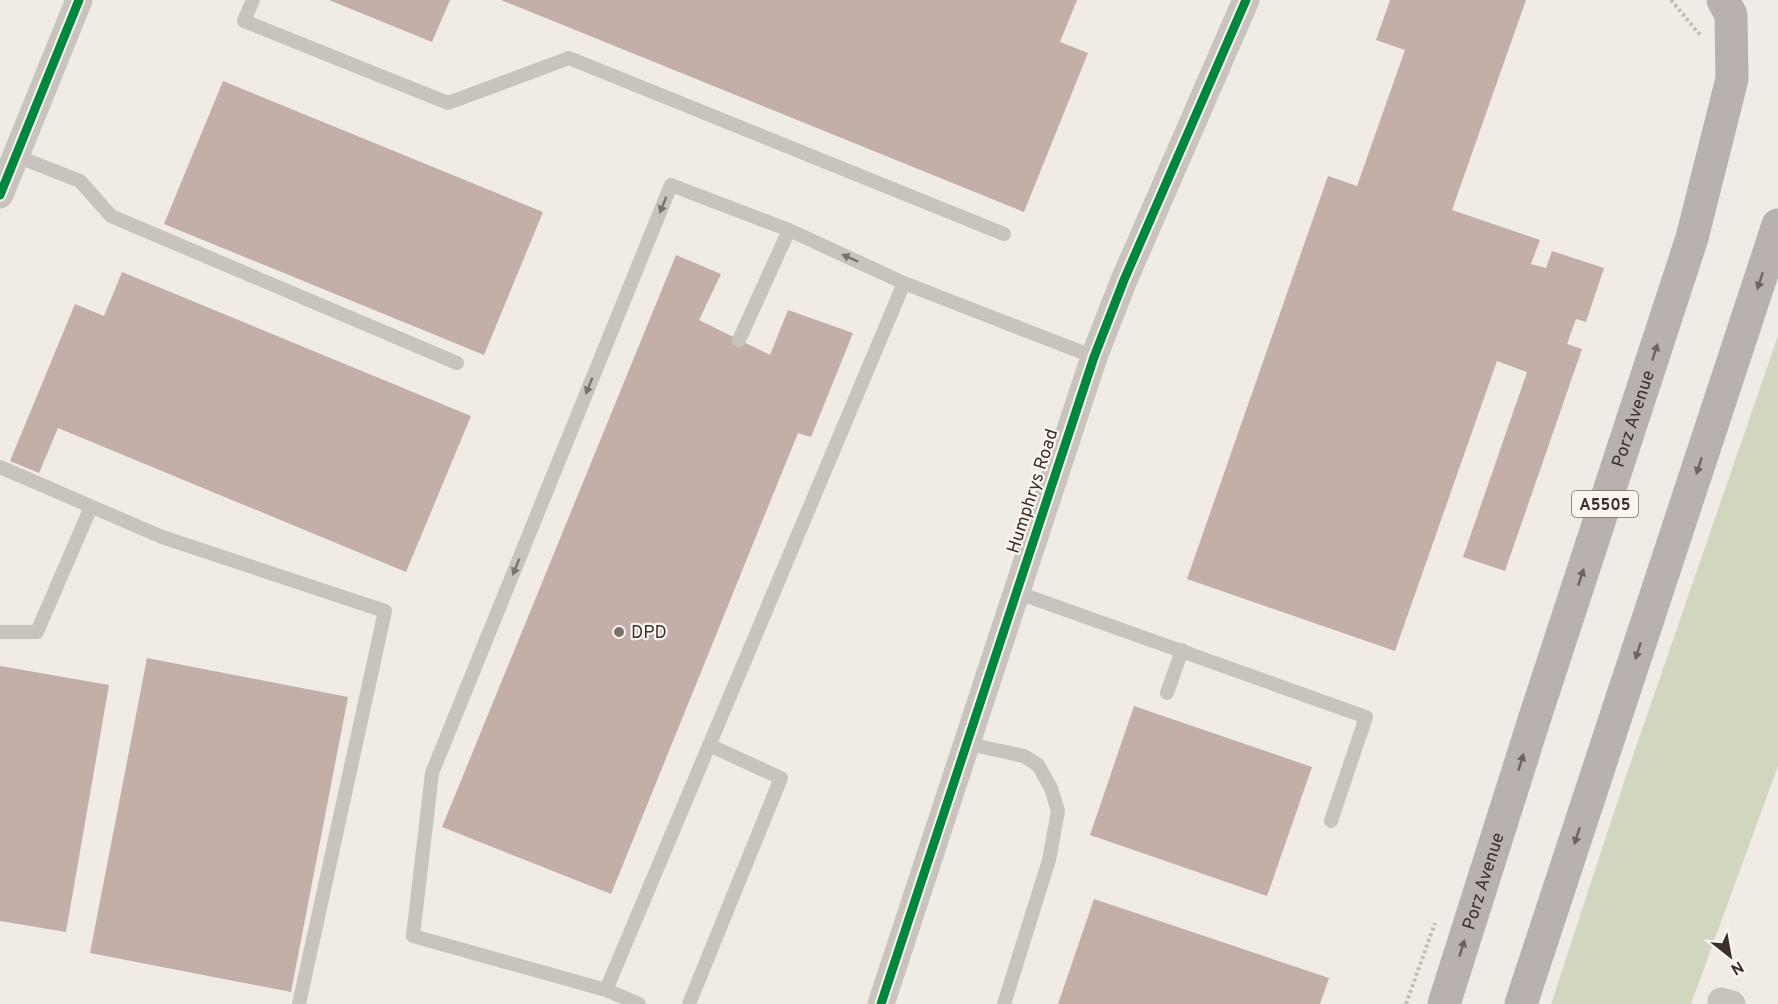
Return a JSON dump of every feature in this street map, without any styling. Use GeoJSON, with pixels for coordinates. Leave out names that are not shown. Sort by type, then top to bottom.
{"type":"FeatureCollection","features":[{"type":"Feature","properties":{"kind":"main road","name":"Porz Avenue"},"geometry":{"type":"LineString","coordinates":[[1444,1004],[1692,238],[1732,79],[1731,15],[1723,0]]}},
{"type":"Feature","properties":{"kind":"main road"},"geometry":{"type":"LineString","coordinates":[[1521,1004],[1778,225]]}},
{"type":"Feature","properties":{"kind":"street"},"geometry":{"type":"LineString","coordinates":[[0,195],[80,0]]}},
{"type":"Feature","properties":{"kind":"street","name":"Humphrys Road"},"geometry":{"type":"LineString","coordinates":[[881,1004],[1094,357],[1124,280],[1246,0]]}},
{"type":"Feature","properties":{"kind":"lane"},"geometry":{"type":"LineString","coordinates":[[253,0],[244,21],[448,103],[569,58],[1004,234]]}},
{"type":"Feature","properties":{"kind":"lane"},"geometry":{"type":"LineString","coordinates":[[16,156],[80,181],[111,216],[457,363]]}},
{"type":"Feature","properties":{"kind":"lane"},"geometry":{"type":"LineString","coordinates":[[639,1004],[606,990],[413,936],[432,772],[671,185],[789,230],[903,283],[1094,357]]}},
{"type":"Feature","properties":{"kind":"lane"},"geometry":{"type":"LineString","coordinates":[[739,340],[789,230]]}},
{"type":"Feature","properties":{"kind":"lane"},"geometry":{"type":"LineString","coordinates":[[606,990],[903,283]]}},
{"type":"Feature","properties":{"kind":"lane"},"geometry":{"type":"LineString","coordinates":[[0,467],[162,537],[385,611],[298,1004]]}},
{"type":"Feature","properties":{"kind":"lane"},"geometry":{"type":"LineString","coordinates":[[0,632],[37,632],[91,507]]}},
{"type":"Feature","properties":{"kind":"lane"},"geometry":{"type":"LineString","coordinates":[[1016,592],[1366,717],[1332,821]]}},
{"type":"Feature","properties":{"kind":"lane"},"geometry":{"type":"LineString","coordinates":[[1167,693],[1182,650]]}},
{"type":"Feature","properties":{"kind":"lane"},"geometry":{"type":"LineString","coordinates":[[968,744],[1024,756],[1038,765],[1051,788],[1058,811],[1049,860],[1004,1004]]}},
{"type":"Feature","properties":{"kind":"lane"},"geometry":{"type":"LineString","coordinates":[[689,1004],[781,778],[709,745]]}},
{"type":"Feature","properties":{"kind":"green space"},"geometry":{"type":"Polygon","coordinates":[[[1778,336],[1778,766],[1691,1004],[1551,1004],[1626,776],[1778,336]]]}},
{"type":"Feature","properties":{"kind":"building"},"geometry":{"type":"Polygon","coordinates":[[[329,0],[450,0],[432,42],[329,0]]]}},
{"type":"Feature","properties":{"kind":"building"},"geometry":{"type":"Polygon","coordinates":[[[501,0],[1077,0],[1060,42],[1088,53],[1024,212],[501,0]]]}},
{"type":"Feature","properties":{"kind":"building"},"geometry":{"type":"Polygon","coordinates":[[[1390,0],[1526,0],[1452,210],[1540,240],[1531,264],[1546,268],[1552,251],[1604,268],[1586,322],[1576,319],[1567,344],[1582,349],[1505,571],[1463,557],[1527,372],[1497,361],[1395,651],[1187,579],[1328,176],[1357,186],[1405,50],[1376,40],[1390,0]]]}},
{"type":"Feature","properties":{"kind":"building"},"geometry":{"type":"Polygon","coordinates":[[[223,81],[543,212],[484,355],[164,224],[223,81]]]}},
{"type":"Feature","properties":{"kind":"building","name":"DPD"},"geometry":{"type":"Polygon","coordinates":[[[676,255],[721,274],[699,320],[770,355],[788,310],[853,333],[811,437],[798,433],[611,894],[442,827],[676,255]]]}},
{"type":"Feature","properties":{"kind":"building"},"geometry":{"type":"Polygon","coordinates":[[[122,272],[471,416],[406,572],[58,428],[39,473],[10,461],[75,304],[104,316],[122,272]]]}},
{"type":"Feature","properties":{"kind":"building"},"geometry":{"type":"Polygon","coordinates":[[[147,658],[348,697],[291,992],[90,953],[147,658]]]}},
{"type":"Feature","properties":{"kind":"building"},"geometry":{"type":"Polygon","coordinates":[[[0,666],[109,685],[66,932],[0,921],[0,666]]]}},
{"type":"Feature","properties":{"kind":"building"},"geometry":{"type":"Polygon","coordinates":[[[1134,706],[1312,767],[1267,896],[1090,835],[1134,706]]]}},
{"type":"Feature","properties":{"kind":"building"},"geometry":{"type":"Polygon","coordinates":[[[1094,899],[1329,978],[1320,1004],[1058,1004],[1094,899]]]}},
{"type":"Feature","properties":{"kind":"cycle path"},"geometry":{"type":"LineString","coordinates":[[0,195],[79,0]]}},
{"type":"Feature","properties":{"kind":"cycle path"},"geometry":{"type":"LineString","coordinates":[[881,1004],[1094,357],[1124,280],[1246,0]]}},
{"type":"Feature","properties":{"kind":"place","name":"DPD"},"geometry":{"type":"Point","coordinates":[619,632]}}]}
